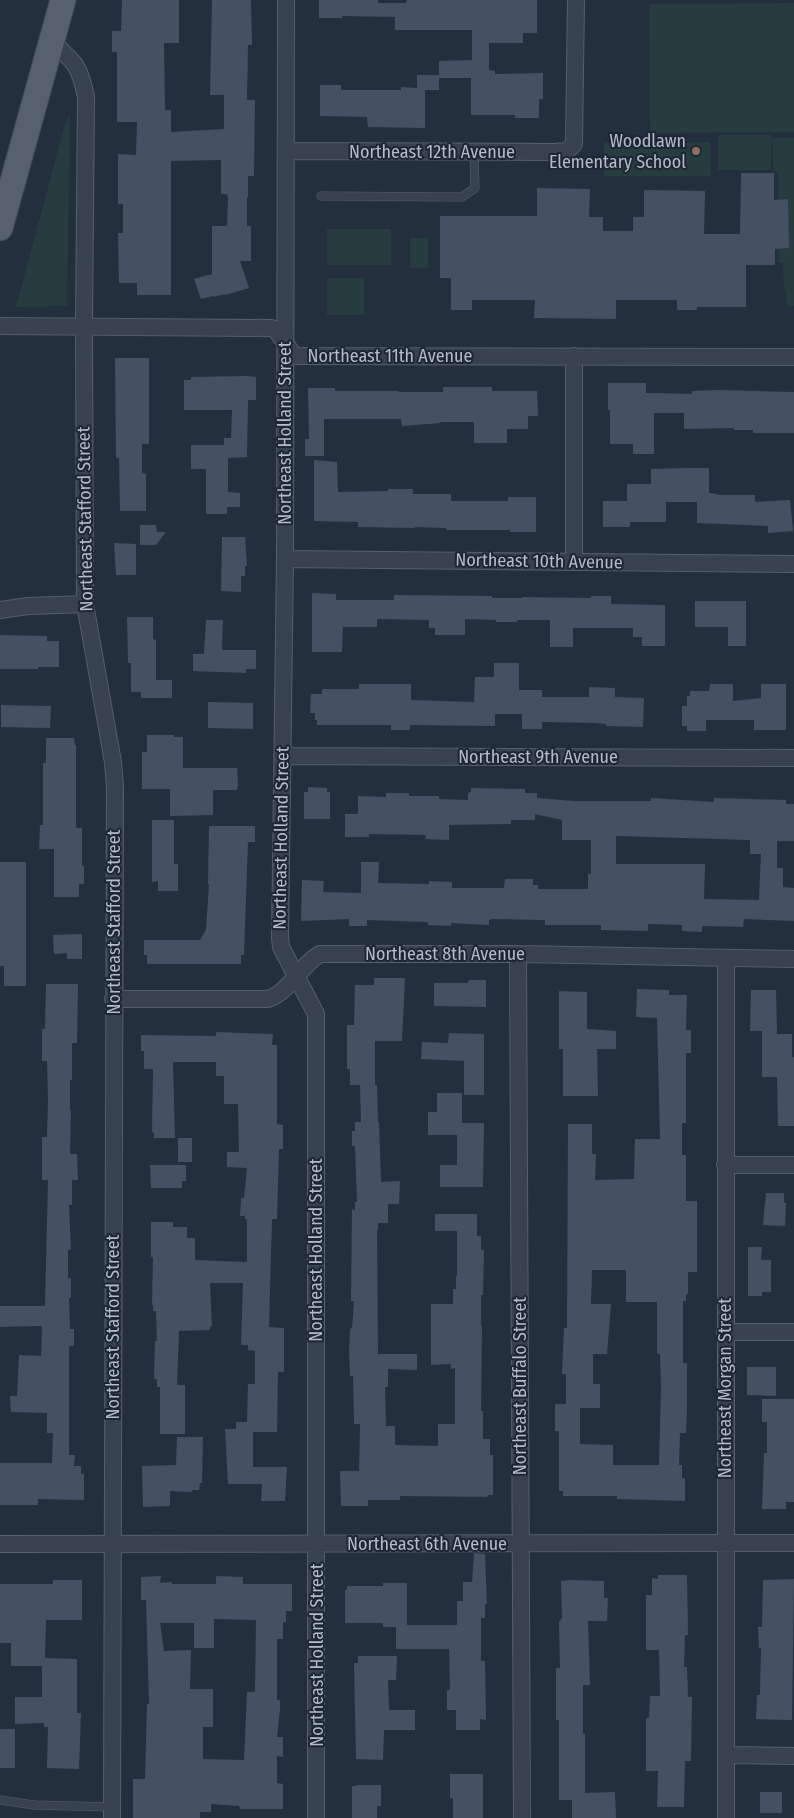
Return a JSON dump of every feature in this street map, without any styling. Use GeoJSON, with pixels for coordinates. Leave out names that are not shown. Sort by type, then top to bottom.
{"type":"FeatureCollection","features":[{"type":"Feature","properties":{"kind":"main road"},"geometry":{"type":"LineString","coordinates":[[0,228],[63,0]]}},
{"type":"Feature","properties":{"kind":"street","name":"Northeast Holland Street"},"geometry":{"type":"LineString","coordinates":[[286,0],[285,559],[280,937],[281,947],[316,1014],[316,1818]]}},
{"type":"Feature","properties":{"kind":"street","name":"Northeast 12th Avenue"},"geometry":{"type":"LineString","coordinates":[[286,152],[567,151],[574,144],[576,0]]}},
{"type":"Feature","properties":{"kind":"street","name":"Northeast Stafford Street"},"geometry":{"type":"LineString","coordinates":[[51,41],[78,68],[86,97],[84,604],[113,762],[115,787],[112,1812]]}},
{"type":"Feature","properties":{"kind":"street","name":"Northeast 11th Avenue"},"geometry":{"type":"LineString","coordinates":[[0,326],[271,328],[275,329],[293,354],[297,356],[794,357]]}},
{"type":"Feature","properties":{"kind":"street"},"geometry":{"type":"LineString","coordinates":[[574,356],[574,561]]}},
{"type":"Feature","properties":{"kind":"street","name":"Northeast 10th Avenue"},"geometry":{"type":"LineString","coordinates":[[285,559],[794,564]]}},
{"type":"Feature","properties":{"kind":"street"},"geometry":{"type":"LineString","coordinates":[[0,610],[28,606],[84,604]]}},
{"type":"Feature","properties":{"kind":"street","name":"Northeast 9th Avenue"},"geometry":{"type":"LineString","coordinates":[[282,756],[794,758]]}},
{"type":"Feature","properties":{"kind":"street","name":"Northeast 8th Avenue"},"geometry":{"type":"LineString","coordinates":[[113,999],[268,999],[278,996],[312,958],[320,954],[518,954],[794,959]]}},
{"type":"Feature","properties":{"kind":"street","name":"Northeast Buffalo Street"},"geometry":{"type":"LineString","coordinates":[[518,954],[522,1818]]}},
{"type":"Feature","properties":{"kind":"street","name":"Northeast Morgan Street"},"geometry":{"type":"LineString","coordinates":[[726,958],[726,1818]]}},
{"type":"Feature","properties":{"kind":"street"},"geometry":{"type":"LineString","coordinates":[[725,1166],[794,1166]]}},
{"type":"Feature","properties":{"kind":"street"},"geometry":{"type":"LineString","coordinates":[[725,1332],[794,1332]]}},
{"type":"Feature","properties":{"kind":"street","name":"Northeast 6th Avenue"},"geometry":{"type":"LineString","coordinates":[[0,1544],[794,1544]]}},
{"type":"Feature","properties":{"kind":"street"},"geometry":{"type":"LineString","coordinates":[[726,1755],[794,1756]]}},
{"type":"Feature","properties":{"kind":"lane"},"geometry":{"type":"LineString","coordinates":[[321,196],[462,197],[476,188],[474,152]]}},
{"type":"Feature","properties":{"kind":"lane"},"geometry":{"type":"LineString","coordinates":[[0,1800],[112,1812]]}},
{"type":"Feature","properties":{"kind":"green space"},"geometry":{"type":"Polygon","coordinates":[[[794,3],[794,132],[650,133],[649,4],[794,3]]]}},
{"type":"Feature","properties":{"kind":"green space"},"geometry":{"type":"Polygon","coordinates":[[[70,115],[67,306],[16,307],[65,124],[70,115]]]}},
{"type":"Feature","properties":{"kind":"green space"},"geometry":{"type":"Polygon","coordinates":[[[718,135],[772,135],[771,170],[718,170],[718,135]]]}},
{"type":"Feature","properties":{"kind":"green space"},"geometry":{"type":"Polygon","coordinates":[[[773,138],[794,138],[794,306],[787,306],[783,263],[779,263],[778,172],[773,171],[773,138]]]}},
{"type":"Feature","properties":{"kind":"green space"},"geometry":{"type":"Polygon","coordinates":[[[710,142],[711,176],[604,176],[604,143],[710,142]]]}},
{"type":"Feature","properties":{"kind":"green space"},"geometry":{"type":"Polygon","coordinates":[[[327,229],[391,229],[391,265],[327,265],[327,229]]]}},
{"type":"Feature","properties":{"kind":"green space"},"geometry":{"type":"Polygon","coordinates":[[[410,238],[428,238],[428,268],[410,268],[410,238]]]}},
{"type":"Feature","properties":{"kind":"green space"},"geometry":{"type":"Polygon","coordinates":[[[327,278],[364,278],[364,315],[327,315],[327,278]]]}},
{"type":"Feature","properties":{"kind":"building"},"geometry":{"type":"Polygon","coordinates":[[[122,0],[179,0],[179,43],[164,43],[165,110],[171,110],[171,132],[224,129],[224,95],[210,95],[212,0],[251,0],[252,45],[248,45],[247,100],[255,100],[254,176],[248,176],[247,226],[251,226],[251,261],[240,261],[249,288],[201,299],[194,279],[212,274],[212,226],[227,226],[228,197],[227,194],[221,194],[221,160],[171,161],[171,295],[137,295],[137,283],[119,283],[118,233],[123,233],[123,204],[118,204],[118,154],[136,155],[137,122],[117,122],[117,52],[112,52],[112,31],[121,31],[122,0]]]}},
{"type":"Feature","properties":{"kind":"building"},"geometry":{"type":"Polygon","coordinates":[[[319,0],[378,0],[378,3],[406,3],[407,0],[537,0],[537,33],[523,33],[523,43],[489,43],[489,70],[495,71],[495,74],[543,73],[543,99],[539,99],[539,118],[515,118],[515,115],[471,115],[471,78],[439,78],[439,90],[425,90],[425,128],[368,127],[367,117],[320,116],[320,85],[341,85],[341,90],[401,90],[401,87],[417,88],[417,75],[439,75],[439,61],[472,60],[472,30],[395,30],[395,17],[342,16],[342,18],[319,18],[319,0]]]}},
{"type":"Feature","properties":{"kind":"building"},"geometry":{"type":"Polygon","coordinates":[[[741,173],[774,173],[774,200],[788,199],[789,248],[775,249],[775,265],[746,265],[746,307],[697,307],[697,310],[677,310],[677,300],[616,300],[616,319],[534,318],[535,300],[472,300],[472,310],[451,310],[451,278],[440,278],[440,216],[537,216],[537,188],[590,189],[589,217],[603,217],[603,231],[633,231],[633,217],[644,217],[644,190],[705,191],[704,234],[740,234],[741,173]]]}},
{"type":"Feature","properties":{"kind":"building"},"geometry":{"type":"Polygon","coordinates":[[[115,358],[149,358],[149,444],[142,444],[142,473],[146,474],[146,511],[120,511],[119,458],[116,458],[115,358]]]}},
{"type":"Feature","properties":{"kind":"building"},"geometry":{"type":"Polygon","coordinates":[[[191,377],[256,377],[256,400],[248,400],[247,457],[228,458],[228,492],[240,493],[240,507],[227,507],[227,514],[206,514],[206,469],[191,469],[191,445],[224,445],[224,438],[231,438],[232,410],[184,410],[184,380],[191,380],[191,377]]]}},
{"type":"Feature","properties":{"kind":"building"},"geometry":{"type":"Polygon","coordinates":[[[608,383],[646,383],[646,393],[692,394],[692,391],[719,390],[794,392],[794,433],[753,433],[753,430],[734,430],[734,428],[684,429],[684,413],[654,413],[654,454],[633,454],[633,444],[610,444],[608,383]]]}},
{"type":"Feature","properties":{"kind":"building"},"geometry":{"type":"Polygon","coordinates":[[[443,387],[492,387],[492,391],[537,391],[538,416],[528,416],[528,429],[507,429],[507,443],[474,443],[474,422],[440,422],[402,426],[401,419],[324,419],[324,456],[305,456],[305,439],[309,439],[308,388],[335,388],[335,391],[443,392],[443,387]]]}},
{"type":"Feature","properties":{"kind":"building"},"geometry":{"type":"Polygon","coordinates":[[[314,460],[337,462],[338,492],[413,489],[413,494],[451,494],[451,501],[508,501],[508,497],[536,497],[536,532],[446,530],[446,528],[415,527],[358,527],[358,522],[314,521],[314,460]]]}},
{"type":"Feature","properties":{"kind":"building"},"geometry":{"type":"Polygon","coordinates":[[[709,468],[709,493],[717,495],[755,495],[755,502],[790,500],[793,531],[768,533],[768,526],[697,523],[697,502],[666,502],[666,522],[630,522],[630,527],[603,527],[603,501],[627,501],[627,484],[651,484],[651,469],[709,468]]]}},
{"type":"Feature","properties":{"kind":"building"},"geometry":{"type":"Polygon","coordinates":[[[140,525],[156,525],[157,532],[166,532],[156,545],[140,545],[140,525]]]}},
{"type":"Feature","properties":{"kind":"building"},"geometry":{"type":"Polygon","coordinates":[[[222,537],[245,537],[247,566],[245,566],[245,576],[241,576],[241,592],[221,591],[222,537]]]}},
{"type":"Feature","properties":{"kind":"building"},"geometry":{"type":"Polygon","coordinates":[[[114,543],[136,544],[136,575],[116,575],[114,543]]]}},
{"type":"Feature","properties":{"kind":"building"},"geometry":{"type":"Polygon","coordinates":[[[312,593],[336,594],[336,600],[394,600],[394,595],[492,596],[492,598],[591,598],[591,596],[611,596],[611,604],[665,605],[665,646],[642,646],[642,637],[633,637],[633,628],[573,628],[573,647],[550,647],[550,620],[496,622],[496,620],[465,619],[465,635],[435,635],[435,628],[429,628],[429,620],[377,619],[377,627],[343,627],[342,652],[312,652],[312,593]]]}},
{"type":"Feature","properties":{"kind":"building"},"geometry":{"type":"Polygon","coordinates":[[[695,601],[746,601],[746,646],[728,646],[728,627],[695,627],[695,601]]]}},
{"type":"Feature","properties":{"kind":"building"},"geometry":{"type":"Polygon","coordinates":[[[127,617],[153,617],[153,639],[156,640],[156,680],[172,680],[172,698],[141,698],[141,692],[131,692],[131,663],[128,663],[127,617]]]}},
{"type":"Feature","properties":{"kind":"building"},"geometry":{"type":"Polygon","coordinates":[[[206,620],[223,620],[222,650],[256,650],[256,669],[246,669],[246,673],[193,671],[193,654],[204,654],[206,620]]]}},
{"type":"Feature","properties":{"kind":"building"},"geometry":{"type":"Polygon","coordinates":[[[0,635],[47,636],[47,641],[59,641],[59,667],[0,669],[0,635]]]}},
{"type":"Feature","properties":{"kind":"building"},"geometry":{"type":"Polygon","coordinates":[[[494,663],[519,663],[519,690],[542,690],[542,697],[589,697],[589,687],[615,688],[615,697],[644,698],[643,727],[606,726],[606,724],[595,723],[542,722],[542,729],[522,729],[522,714],[495,714],[495,726],[410,725],[410,730],[391,730],[391,725],[317,725],[315,713],[310,713],[311,694],[322,694],[322,689],[359,689],[359,684],[411,684],[411,700],[474,702],[475,677],[494,677],[494,663]]]}},
{"type":"Feature","properties":{"kind":"building"},"geometry":{"type":"Polygon","coordinates":[[[710,684],[733,684],[733,701],[761,698],[761,684],[786,684],[786,730],[754,730],[754,720],[706,720],[706,731],[687,731],[687,726],[682,726],[682,706],[687,706],[687,696],[690,696],[690,691],[709,691],[710,684]]]}},
{"type":"Feature","properties":{"kind":"building"},"geometry":{"type":"Polygon","coordinates":[[[208,702],[253,703],[253,729],[208,728],[208,702]]]}},
{"type":"Feature","properties":{"kind":"building"},"geometry":{"type":"Polygon","coordinates":[[[1,705],[51,706],[50,728],[1,727],[1,705]]]}},
{"type":"Feature","properties":{"kind":"building"},"geometry":{"type":"Polygon","coordinates":[[[147,735],[183,737],[183,768],[237,768],[237,790],[213,790],[213,815],[170,816],[170,789],[142,789],[142,752],[147,752],[147,735]]]}},
{"type":"Feature","properties":{"kind":"building"},"geometry":{"type":"Polygon","coordinates":[[[46,738],[74,738],[76,745],[76,826],[77,828],[82,828],[82,866],[84,866],[84,884],[79,884],[79,897],[54,897],[54,849],[39,849],[40,825],[43,825],[43,763],[46,763],[46,738]]]}},
{"type":"Feature","properties":{"kind":"building"},"geometry":{"type":"Polygon","coordinates":[[[308,787],[327,788],[327,792],[330,792],[330,819],[304,819],[304,792],[308,792],[308,787]]]}},
{"type":"Feature","properties":{"kind":"building"},"geometry":{"type":"Polygon","coordinates":[[[471,788],[525,789],[525,793],[537,793],[537,798],[573,801],[651,801],[651,798],[714,802],[714,798],[786,800],[786,804],[794,804],[794,841],[777,841],[777,868],[783,868],[783,887],[794,888],[794,921],[744,919],[743,927],[702,926],[702,932],[682,931],[682,925],[648,924],[648,931],[601,930],[601,925],[545,925],[545,920],[492,919],[489,920],[489,925],[451,923],[451,926],[428,925],[428,922],[367,920],[367,926],[349,926],[349,919],[301,921],[302,880],[324,881],[323,892],[361,893],[361,862],[379,862],[378,883],[429,884],[429,881],[452,882],[452,888],[504,888],[505,879],[533,879],[533,885],[538,885],[538,889],[588,889],[588,874],[591,874],[591,840],[562,840],[562,820],[535,814],[535,820],[511,820],[511,824],[449,825],[449,840],[425,839],[426,835],[369,834],[369,837],[345,837],[345,814],[358,814],[358,796],[386,797],[386,793],[409,793],[409,796],[439,796],[439,799],[468,800],[468,793],[471,792],[471,788]],[[616,836],[616,864],[705,864],[704,899],[759,900],[761,854],[750,854],[750,840],[616,836]]]}},
{"type":"Feature","properties":{"kind":"building"},"geometry":{"type":"Polygon","coordinates":[[[152,820],[174,820],[174,864],[178,864],[178,891],[158,891],[158,881],[152,882],[152,820]]]}},
{"type":"Feature","properties":{"kind":"building"},"geometry":{"type":"Polygon","coordinates":[[[209,826],[255,826],[255,842],[248,842],[244,955],[241,955],[241,964],[147,964],[147,955],[144,955],[144,940],[200,940],[206,930],[209,884],[209,826]]]}},
{"type":"Feature","properties":{"kind":"building"},"geometry":{"type":"Polygon","coordinates":[[[0,862],[26,862],[26,986],[4,986],[4,966],[0,966],[0,862]]]}},
{"type":"Feature","properties":{"kind":"building"},"geometry":{"type":"Polygon","coordinates":[[[82,934],[82,959],[67,959],[67,953],[54,954],[53,935],[82,934]]]}},
{"type":"Feature","properties":{"kind":"building"},"geometry":{"type":"Polygon","coordinates":[[[374,978],[405,978],[402,1041],[375,1041],[375,1085],[377,1085],[381,1182],[400,1181],[399,1204],[388,1204],[388,1223],[378,1223],[377,1230],[378,1354],[417,1354],[417,1370],[388,1369],[388,1387],[385,1387],[386,1426],[395,1426],[395,1445],[438,1446],[438,1424],[455,1424],[455,1368],[450,1369],[451,1364],[431,1365],[431,1304],[453,1304],[453,1289],[456,1289],[457,1276],[457,1231],[435,1231],[435,1214],[477,1214],[477,1236],[481,1236],[481,1250],[484,1250],[483,1295],[481,1295],[481,1411],[483,1411],[483,1439],[490,1439],[490,1455],[493,1455],[493,1495],[488,1495],[487,1497],[400,1496],[400,1500],[368,1500],[368,1506],[341,1506],[340,1471],[359,1471],[360,1424],[354,1424],[353,1376],[350,1376],[349,1351],[354,1301],[351,1301],[352,1209],[355,1210],[355,1202],[357,1202],[355,1146],[352,1146],[352,1131],[355,1131],[355,1122],[361,1122],[360,1085],[350,1085],[350,1069],[347,1069],[347,1025],[354,1025],[355,985],[374,985],[374,978]]]}},
{"type":"Feature","properties":{"kind":"building"},"geometry":{"type":"Polygon","coordinates":[[[469,980],[486,980],[486,1007],[434,1006],[434,983],[468,983],[469,980]]]}},
{"type":"Feature","properties":{"kind":"building"},"geometry":{"type":"Polygon","coordinates":[[[46,984],[78,984],[77,1043],[72,1043],[72,1080],[70,1080],[70,1154],[77,1154],[78,1180],[72,1180],[72,1205],[69,1205],[71,1250],[68,1250],[68,1278],[71,1278],[71,1298],[69,1298],[70,1329],[74,1329],[74,1346],[69,1346],[69,1455],[75,1455],[74,1466],[81,1466],[81,1474],[84,1474],[84,1500],[38,1499],[38,1505],[0,1505],[0,1463],[52,1463],[53,1433],[47,1433],[47,1413],[11,1412],[10,1396],[17,1396],[19,1355],[41,1356],[42,1326],[0,1327],[0,1306],[45,1306],[48,1180],[42,1180],[42,1137],[47,1137],[48,1100],[47,1061],[42,1061],[42,1029],[45,1029],[46,984]]]}},
{"type":"Feature","properties":{"kind":"building"},"geometry":{"type":"Polygon","coordinates":[[[637,989],[669,990],[669,995],[687,995],[686,1030],[691,1030],[691,1053],[686,1053],[686,1123],[682,1123],[682,1155],[686,1155],[686,1201],[697,1201],[697,1272],[688,1272],[688,1294],[686,1294],[686,1301],[683,1301],[683,1363],[687,1363],[687,1410],[686,1433],[680,1433],[679,1465],[682,1465],[682,1478],[685,1478],[685,1501],[617,1499],[617,1496],[563,1496],[563,1491],[559,1491],[559,1431],[555,1431],[555,1404],[566,1404],[566,1374],[562,1374],[564,1328],[567,1328],[568,1124],[592,1124],[592,1154],[596,1154],[595,1180],[634,1179],[635,1139],[660,1139],[657,1018],[636,1017],[637,989]],[[592,1270],[591,1304],[611,1304],[607,1354],[593,1354],[593,1384],[600,1384],[600,1408],[580,1408],[580,1444],[613,1445],[613,1465],[659,1465],[661,1387],[660,1354],[657,1354],[657,1302],[626,1302],[626,1270],[592,1270]]]}},
{"type":"Feature","properties":{"kind":"building"},"geometry":{"type":"Polygon","coordinates":[[[751,990],[776,990],[777,1034],[792,1034],[794,1126],[778,1126],[777,1077],[762,1077],[762,1031],[750,1031],[751,990]]]}},
{"type":"Feature","properties":{"kind":"building"},"geometry":{"type":"Polygon","coordinates":[[[559,991],[587,992],[587,1029],[616,1031],[616,1049],[597,1049],[598,1096],[563,1096],[563,1049],[559,1049],[559,991]]]}},
{"type":"Feature","properties":{"kind":"building"},"geometry":{"type":"Polygon","coordinates":[[[216,1032],[273,1034],[272,1045],[277,1045],[277,1124],[283,1125],[283,1149],[279,1149],[277,1219],[272,1219],[269,1327],[284,1328],[284,1372],[278,1372],[277,1432],[253,1432],[253,1467],[287,1467],[285,1501],[261,1501],[262,1484],[228,1484],[225,1429],[236,1429],[236,1422],[247,1422],[248,1384],[255,1384],[255,1351],[248,1350],[248,1345],[241,1345],[243,1283],[210,1283],[212,1326],[210,1326],[210,1330],[179,1331],[177,1385],[185,1385],[185,1434],[160,1434],[160,1387],[157,1387],[157,1379],[154,1379],[155,1341],[157,1341],[156,1311],[153,1311],[152,1305],[153,1257],[151,1257],[151,1222],[173,1222],[173,1227],[187,1227],[187,1238],[195,1238],[195,1260],[247,1262],[247,1219],[245,1219],[245,1216],[240,1216],[241,1198],[244,1198],[247,1168],[227,1167],[227,1152],[239,1152],[238,1104],[224,1104],[224,1076],[216,1076],[216,1062],[173,1062],[175,1138],[154,1138],[154,1133],[152,1132],[153,1069],[144,1069],[144,1051],[141,1051],[141,1035],[216,1036],[216,1032]]]}},
{"type":"Feature","properties":{"kind":"building"},"geometry":{"type":"Polygon","coordinates":[[[449,1033],[484,1034],[484,1095],[464,1095],[464,1061],[421,1059],[422,1042],[448,1043],[449,1033]]]}},
{"type":"Feature","properties":{"kind":"building"},"geometry":{"type":"Polygon","coordinates":[[[437,1093],[462,1093],[462,1123],[484,1123],[483,1187],[440,1187],[440,1165],[457,1165],[457,1135],[428,1135],[428,1112],[437,1112],[437,1093]]]}},
{"type":"Feature","properties":{"kind":"building"},"geometry":{"type":"Polygon","coordinates":[[[178,1138],[192,1138],[192,1162],[178,1162],[178,1138]]]}},
{"type":"Feature","properties":{"kind":"building"},"geometry":{"type":"Polygon","coordinates":[[[150,1165],[186,1165],[186,1181],[182,1181],[182,1188],[151,1188],[150,1165]]]}},
{"type":"Feature","properties":{"kind":"building"},"geometry":{"type":"Polygon","coordinates":[[[766,1193],[784,1193],[784,1203],[786,1203],[785,1226],[763,1225],[766,1193]]]}},
{"type":"Feature","properties":{"kind":"building"},"geometry":{"type":"Polygon","coordinates":[[[748,1247],[762,1247],[761,1260],[771,1260],[771,1292],[762,1292],[762,1296],[748,1296],[748,1247]]]}},
{"type":"Feature","properties":{"kind":"building"},"geometry":{"type":"Polygon","coordinates":[[[747,1367],[776,1367],[776,1396],[747,1395],[747,1367]]]}},
{"type":"Feature","properties":{"kind":"building"},"geometry":{"type":"Polygon","coordinates":[[[762,1399],[794,1399],[794,1502],[786,1502],[786,1509],[762,1509],[764,1453],[767,1453],[767,1422],[762,1422],[762,1399]]]}},
{"type":"Feature","properties":{"kind":"building"},"geometry":{"type":"Polygon","coordinates":[[[177,1437],[203,1437],[202,1483],[200,1483],[199,1490],[192,1490],[192,1492],[170,1491],[170,1506],[143,1507],[142,1466],[176,1465],[177,1437]]]}},
{"type":"Feature","properties":{"kind":"building"},"geometry":{"type":"Polygon","coordinates":[[[474,1553],[485,1554],[487,1604],[485,1604],[485,1618],[481,1618],[481,1661],[485,1661],[486,1720],[480,1719],[480,1730],[456,1730],[456,1710],[447,1710],[447,1690],[450,1690],[449,1649],[396,1649],[396,1627],[383,1627],[383,1623],[345,1623],[345,1590],[347,1590],[347,1586],[383,1586],[383,1583],[407,1583],[407,1625],[457,1625],[457,1601],[463,1601],[463,1582],[472,1582],[474,1553]]]}},
{"type":"Feature","properties":{"kind":"building"},"geometry":{"type":"Polygon","coordinates":[[[658,1575],[687,1575],[688,1635],[685,1635],[684,1667],[687,1667],[688,1697],[692,1697],[691,1761],[685,1761],[684,1807],[657,1807],[658,1771],[646,1771],[646,1718],[649,1718],[650,1696],[660,1696],[659,1650],[646,1650],[646,1595],[652,1595],[652,1578],[658,1579],[658,1575]]]}},
{"type":"Feature","properties":{"kind":"building"},"geometry":{"type":"Polygon","coordinates":[[[161,1576],[160,1583],[172,1582],[172,1584],[216,1584],[216,1576],[243,1577],[243,1584],[292,1584],[292,1611],[286,1611],[286,1622],[283,1622],[283,1639],[277,1639],[277,1700],[280,1700],[280,1709],[277,1737],[283,1737],[283,1757],[277,1756],[277,1783],[283,1784],[283,1809],[240,1809],[239,1806],[211,1804],[211,1812],[200,1812],[200,1818],[133,1818],[133,1779],[145,1779],[147,1704],[149,1704],[146,1600],[141,1600],[141,1577],[161,1576]],[[214,1619],[214,1648],[194,1648],[194,1623],[160,1623],[164,1651],[191,1650],[190,1689],[213,1689],[213,1727],[203,1727],[203,1759],[244,1760],[247,1692],[255,1692],[256,1620],[214,1619]]]}},
{"type":"Feature","properties":{"kind":"building"},"geometry":{"type":"Polygon","coordinates":[[[794,1579],[792,1720],[756,1719],[757,1695],[760,1695],[761,1648],[759,1648],[758,1627],[762,1627],[763,1580],[794,1579]]]}},
{"type":"Feature","properties":{"kind":"building"},"geometry":{"type":"Polygon","coordinates":[[[53,1580],[82,1580],[82,1620],[46,1620],[45,1658],[77,1659],[77,1713],[81,1713],[79,1769],[47,1768],[48,1727],[44,1727],[44,1723],[15,1724],[15,1697],[42,1697],[42,1666],[11,1666],[11,1643],[0,1643],[0,1584],[53,1584],[53,1580]]]}},
{"type":"Feature","properties":{"kind":"building"},"geometry":{"type":"Polygon","coordinates":[[[561,1581],[604,1581],[604,1598],[608,1598],[607,1621],[588,1621],[590,1685],[583,1685],[585,1793],[615,1792],[616,1818],[572,1818],[572,1800],[559,1800],[559,1720],[556,1720],[556,1668],[560,1668],[559,1622],[562,1618],[561,1581]]]}},
{"type":"Feature","properties":{"kind":"building"},"geometry":{"type":"Polygon","coordinates":[[[358,1656],[397,1656],[396,1680],[388,1680],[389,1710],[415,1710],[415,1730],[384,1730],[383,1760],[356,1759],[354,1663],[358,1663],[358,1656]]]}},
{"type":"Feature","properties":{"kind":"building"},"geometry":{"type":"Polygon","coordinates":[[[0,1729],[15,1729],[15,1768],[0,1768],[0,1729]]]}},
{"type":"Feature","properties":{"kind":"building"},"geometry":{"type":"Polygon","coordinates":[[[450,1774],[483,1774],[483,1818],[453,1818],[453,1798],[450,1798],[450,1774]]]}},
{"type":"Feature","properties":{"kind":"building"},"geometry":{"type":"Polygon","coordinates":[[[381,1785],[381,1806],[377,1806],[377,1818],[352,1818],[352,1786],[381,1785]]]}},
{"type":"Feature","properties":{"kind":"building"},"geometry":{"type":"Polygon","coordinates":[[[760,1792],[782,1792],[782,1813],[760,1813],[760,1792]]]}},
{"type":"Feature","properties":{"kind":"place","name":"Woodlawn Elementary School"},"geometry":{"type":"Point","coordinates":[696,151]}}]}
